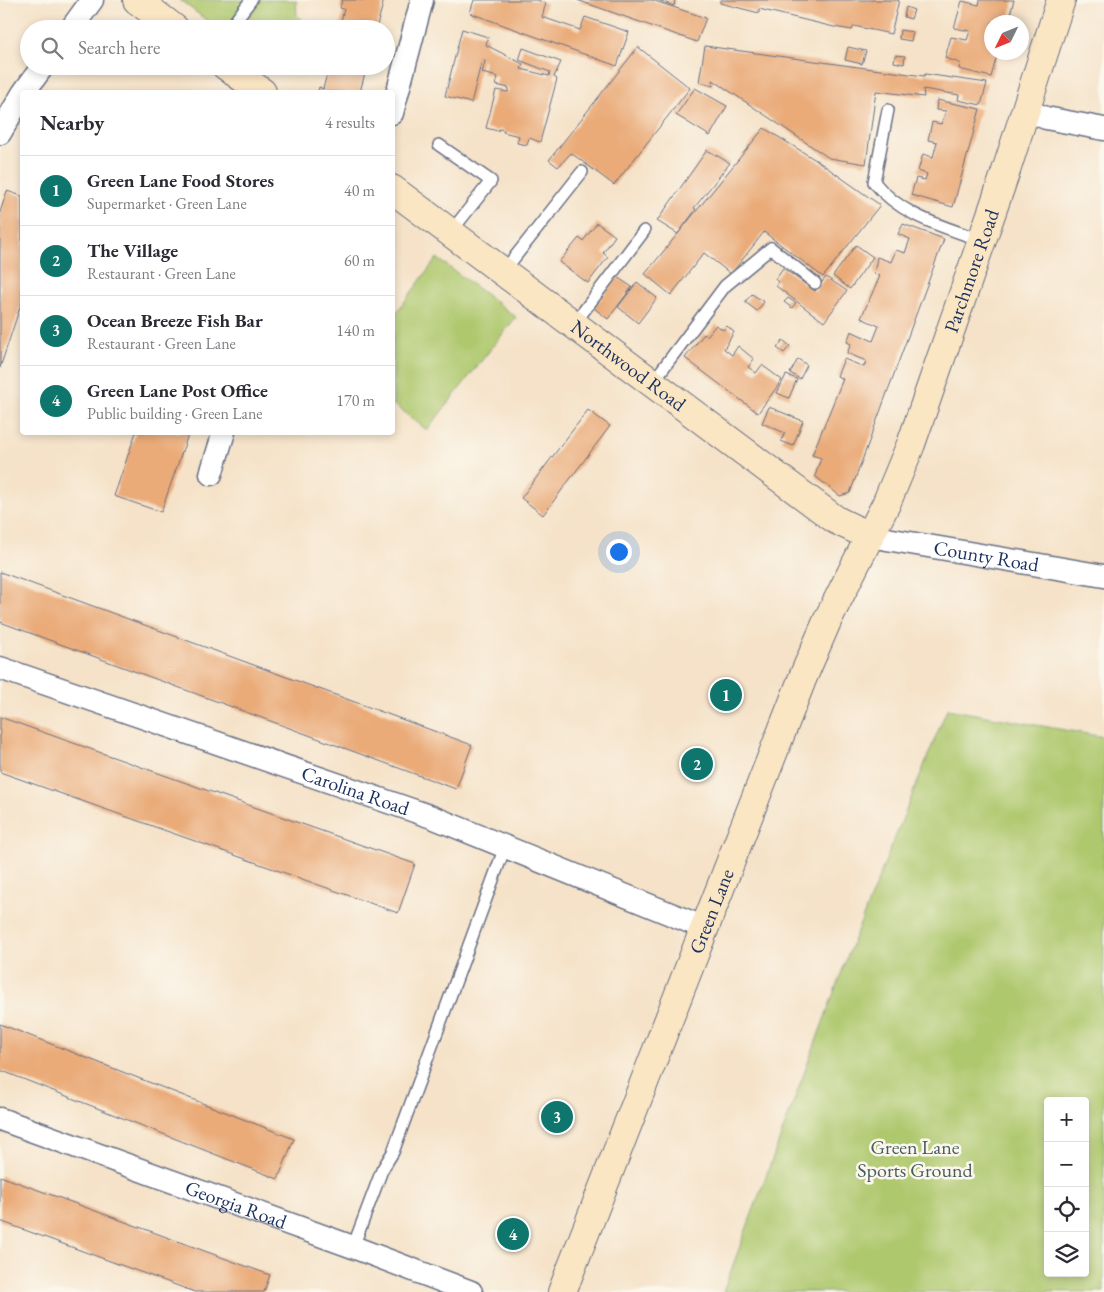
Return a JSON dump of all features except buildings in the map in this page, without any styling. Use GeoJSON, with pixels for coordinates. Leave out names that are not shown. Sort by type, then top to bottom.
{"type":"FeatureCollection","features":[{"type":"Feature","properties":{"kind":"main road"},"geometry":{"type":"LineString","coordinates":[[137,0],[163,20]]}},
{"type":"Feature","properties":{"kind":"main road","name":"Parchmore Road"},"geometry":{"type":"LineString","coordinates":[[869,536],[886,504],[911,444],[1026,110],[1061,0]]}},
{"type":"Feature","properties":{"kind":"main road"},"geometry":{"type":"LineString","coordinates":[[238,75],[259,90]]}},
{"type":"Feature","properties":{"kind":"main road","name":"Northwood Road"},"geometry":{"type":"LineString","coordinates":[[395,191],[836,520],[869,536]]}},
{"type":"Feature","properties":{"kind":"main road","name":"Green Lane"},"geometry":{"type":"LineString","coordinates":[[562,1292],[806,669],[869,536]]}},
{"type":"Feature","properties":{"kind":"street"},"geometry":{"type":"LineString","coordinates":[[78,20],[92,0]]}},
{"type":"Feature","properties":{"kind":"street"},"geometry":{"type":"LineString","coordinates":[[395,102],[422,0]]}},
{"type":"Feature","properties":{"kind":"street"},"geometry":{"type":"LineString","coordinates":[[26,90],[37,75]]}},
{"type":"Feature","properties":{"kind":"street"},"geometry":{"type":"LineString","coordinates":[[0,133],[20,99]]}},
{"type":"Feature","properties":{"kind":"street"},"geometry":{"type":"LineString","coordinates":[[1026,110],[1046,118],[1104,129]]}},
{"type":"Feature","properties":{"kind":"street"},"geometry":{"type":"LineString","coordinates":[[211,474],[223,435]]}},
{"type":"Feature","properties":{"kind":"street","name":"County Road"},"geometry":{"type":"LineString","coordinates":[[869,536],[1104,576]]}},
{"type":"Feature","properties":{"kind":"street","name":"Carolina Road"},"geometry":{"type":"LineString","coordinates":[[0,668],[432,817],[705,928]]}},
{"type":"Feature","properties":{"kind":"street","name":"Georgia Road"},"geometry":{"type":"LineString","coordinates":[[0,1119],[353,1247],[471,1292]]}},
{"type":"Feature","properties":{"kind":"lane"},"geometry":{"type":"LineString","coordinates":[[237,20],[251,0]]}},
{"type":"Feature","properties":{"kind":"lane"},"geometry":{"type":"LineString","coordinates":[[888,110],[874,182],[886,198],[909,213],[981,240]]}},
{"type":"Feature","properties":{"kind":"lane"},"geometry":{"type":"LineString","coordinates":[[439,145],[491,181],[450,233]]}},
{"type":"Feature","properties":{"kind":"lane"},"geometry":{"type":"LineString","coordinates":[[503,272],[582,172]]}},
{"type":"Feature","properties":{"kind":"lane"},"geometry":{"type":"LineString","coordinates":[[574,324],[644,231]]}},
{"type":"Feature","properties":{"kind":"lane"},"geometry":{"type":"LineString","coordinates":[[652,383],[725,286],[771,248],[815,282]]}},
{"type":"Feature","properties":{"kind":"lane"},"geometry":{"type":"LineString","coordinates":[[353,1247],[382,1170],[393,1152],[505,847]]}},
{"type":"Feature","properties":{"kind":"green space"},"geometry":{"type":"Polygon","coordinates":[[[180,0],[296,0],[297,16],[302,20],[206,20],[180,0]]]}},
{"type":"Feature","properties":{"kind":"green space"},"geometry":{"type":"Polygon","coordinates":[[[437,258],[516,317],[427,430],[395,406],[395,314],[437,258]]]}},
{"type":"Feature","properties":{"kind":"green space","name":"Green Lane Sports Ground"},"geometry":{"type":"Polygon","coordinates":[[[947,709],[1104,737],[1104,1292],[723,1292],[852,944],[947,709]]]}},
{"type":"Feature","properties":{"kind":"place","name":"Green Lane Food Stores"},"geometry":{"type":"Point","coordinates":[726,695]}},
{"type":"Feature","properties":{"kind":"place","name":"The Village"},"geometry":{"type":"Point","coordinates":[697,764]}},
{"type":"Feature","properties":{"kind":"place","name":"Ocean Breeze Fish Bar"},"geometry":{"type":"Point","coordinates":[557,1117]}},
{"type":"Feature","properties":{"kind":"place","name":"Green Lane Post Office"},"geometry":{"type":"Point","coordinates":[513,1234]}}]}
